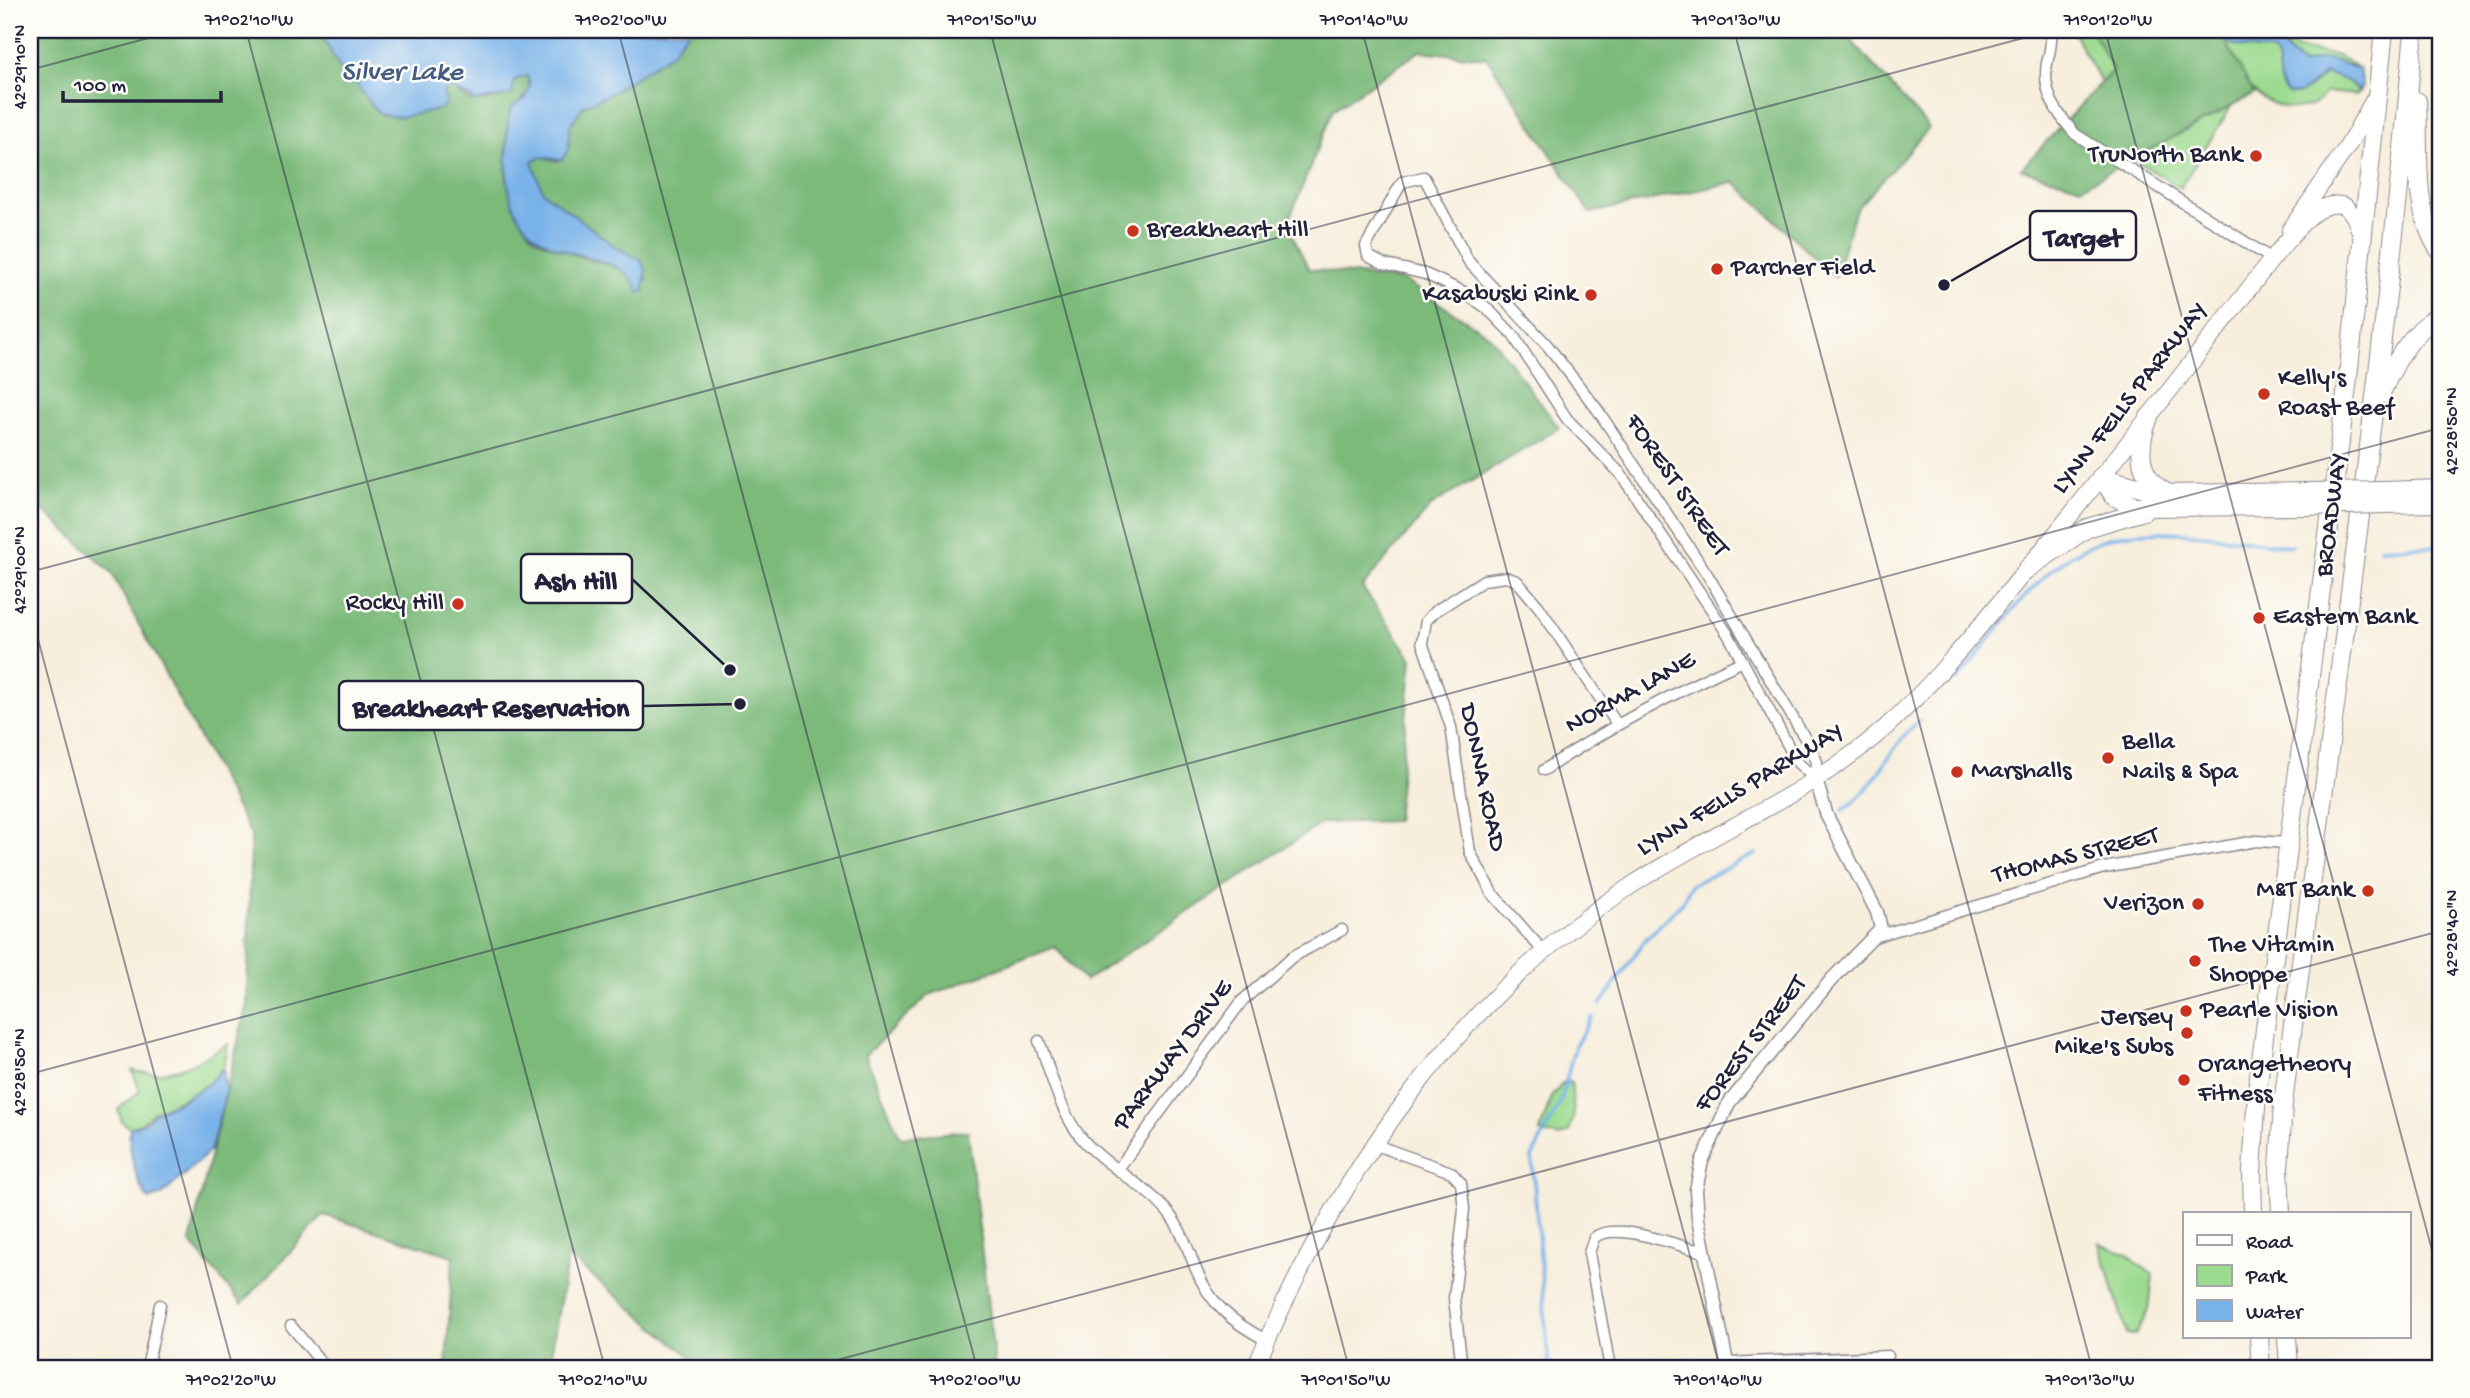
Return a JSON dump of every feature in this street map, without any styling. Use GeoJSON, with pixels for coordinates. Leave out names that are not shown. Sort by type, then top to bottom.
{"type":"FeatureCollection","features":[{"type":"Feature","properties":{"kind":"highway","name":"BROADWAY"},"geometry":{"type":"LineString","coordinates":[[2253,1212],[2252,1172],[2257,1092],[2363,240],[2384,30]]}},
{"type":"Feature","properties":{"kind":"highway","name":"BROADWAY"},"geometry":{"type":"LineString","coordinates":[[2281,1212],[2279,1168],[2283,1104],[2373,411],[2414,30]]}},
{"type":"Feature","properties":{"kind":"highway"},"geometry":{"type":"LineString","coordinates":[[2412,57],[2423,209],[2430,233],[2440,251]]}},
{"type":"Feature","properties":{"kind":"highway"},"geometry":{"type":"LineString","coordinates":[[2373,411],[2403,347],[2422,327],[2440,315]]}},
{"type":"Feature","properties":{"kind":"highway"},"geometry":{"type":"LineString","coordinates":[[2149,417],[2141,441],[2143,465],[2156,486],[2174,495]]}},
{"type":"Feature","properties":{"kind":"highway"},"geometry":{"type":"LineString","coordinates":[[2101,477],[2150,493],[2308,499]]}},
{"type":"Feature","properties":{"kind":"highway"},"geometry":{"type":"LineString","coordinates":[[2101,477],[2118,499],[2134,507],[2152,509],[2385,497],[2440,489]]}},
{"type":"Feature","properties":{"kind":"highway"},"geometry":{"type":"LineString","coordinates":[[2385,497],[2440,503]]}},
{"type":"Feature","properties":{"kind":"highway"},"geometry":{"type":"LineString","coordinates":[[2027,569],[2087,528],[2152,509]]}},
{"type":"Feature","properties":{"kind":"highway"},"geometry":{"type":"LineString","coordinates":[[2259,1338],[2261,1368]]}},
{"type":"Feature","properties":{"kind":"highway"},"geometry":{"type":"LineString","coordinates":[[2287,1338],[2289,1368]]}},
{"type":"Feature","properties":{"kind":"main road","name":"LYNN FELLS PARKWAY"},"geometry":{"type":"LineString","coordinates":[[2272,259],[2307,201],[2349,144],[2379,90]]}},
{"type":"Feature","properties":{"kind":"main road","name":"LYNN FELLS PARKWAY"},"geometry":{"type":"LineString","coordinates":[[1255,1368],[1320,1233],[1373,1144],[1447,1046],[1544,952],[1632,885],[1816,780],[1868,742],[1904,710],[2027,569],[2272,259],[2315,212],[2332,204],[2349,209],[2363,240]]}},
{"type":"Feature","properties":{"kind":"street"},"geometry":{"type":"LineString","coordinates":[[2051,30],[2046,75],[2048,94],[2054,108],[2076,134],[2272,259]]}},
{"type":"Feature","properties":{"kind":"street","name":"FOREST STREET"},"geometry":{"type":"LineString","coordinates":[[1728,1365],[1696,1206],[1698,1180],[1707,1148],[1722,1114],[1832,979],[1877,936],[1881,922],[1827,816],[1816,780],[1817,762],[1812,750],[1757,654],[1604,420],[1548,346],[1469,262],[1424,177],[1402,182],[1366,246],[1368,256],[1383,264],[1425,274],[1476,300],[1513,335],[1567,419],[1620,473],[1743,661],[1797,762],[1816,780]]}},
{"type":"Feature","properties":{"kind":"street"},"geometry":{"type":"LineString","coordinates":[[1476,300],[1489,285]]}},
{"type":"Feature","properties":{"kind":"street"},"geometry":{"type":"LineString","coordinates":[[1546,383],[1566,370]]}},
{"type":"Feature","properties":{"kind":"street","name":"DONNA ROAD"},"geometry":{"type":"LineString","coordinates":[[1544,952],[1492,893],[1470,852],[1451,727],[1422,642],[1426,621],[1434,612],[1483,580],[1506,577],[1517,581],[1539,607],[1617,724]]}},
{"type":"Feature","properties":{"kind":"street","name":"NORMA LANE"},"geometry":{"type":"LineString","coordinates":[[1544,770],[1671,694],[1743,661]]}},
{"type":"Feature","properties":{"kind":"street","name":"THOMAS STREET"},"geometry":{"type":"LineString","coordinates":[[1877,936],[2104,868],[2256,841],[2288,843]]}},
{"type":"Feature","properties":{"kind":"street","name":"PARKWAY DRIVE"},"geometry":{"type":"LineString","coordinates":[[1118,1169],[1241,1001],[1292,957],[1342,930]]}},
{"type":"Feature","properties":{"kind":"street"},"geometry":{"type":"LineString","coordinates":[[1039,1041],[1078,1133],[1150,1194],[1170,1215],[1217,1307],[1236,1324],[1268,1341]]}},
{"type":"Feature","properties":{"kind":"street"},"geometry":{"type":"LineString","coordinates":[[1373,1144],[1451,1172],[1463,1188],[1464,1209],[1454,1289],[1462,1368]]}},
{"type":"Feature","properties":{"kind":"street"},"geometry":{"type":"LineString","coordinates":[[1610,1368],[1590,1257],[1594,1238],[1604,1231],[1620,1230],[1704,1251]]}},
{"type":"Feature","properties":{"kind":"street"},"geometry":{"type":"LineString","coordinates":[[147,1368],[160,1305]]}},
{"type":"Feature","properties":{"kind":"street"},"geometry":{"type":"LineString","coordinates":[[291,1326],[326,1368]]}},
{"type":"Feature","properties":{"kind":"street"},"geometry":{"type":"LineString","coordinates":[[1728,1365],[1888,1356]]}},
{"type":"Feature","properties":{"kind":"green space"},"geometry":{"type":"Polygon","coordinates":[[[30,30],[319,30],[342,72],[356,84],[379,114],[402,117],[421,112],[444,98],[443,92],[450,87],[469,100],[484,101],[512,95],[514,80],[527,76],[528,92],[509,112],[506,168],[515,207],[535,238],[570,253],[623,270],[638,288],[647,280],[641,260],[617,248],[542,192],[532,161],[540,157],[558,161],[568,150],[570,125],[584,105],[608,95],[670,54],[689,30],[1842,30],[1929,128],[1856,209],[1835,277],[1735,182],[1590,213],[1487,58],[1420,51],[1333,110],[1287,225],[1309,269],[1403,280],[1490,336],[1559,428],[1432,505],[1362,587],[1412,658],[1396,821],[1322,823],[1085,981],[1055,947],[929,995],[865,1055],[900,1137],[968,1131],[995,1368],[704,1368],[568,1256],[552,1348],[554,1368],[446,1368],[453,1256],[324,1215],[242,1304],[190,1242],[247,1004],[251,835],[111,572],[32,500],[30,502],[30,30]]]}},
{"type":"Feature","properties":{"kind":"green space"},"geometry":{"type":"Polygon","coordinates":[[[2072,30],[2212,30],[2232,44],[2273,52],[2278,62],[2281,83],[2287,93],[2305,91],[2330,73],[2348,81],[2359,92],[2354,95],[2327,92],[2318,101],[2297,108],[2274,104],[2246,83],[2180,188],[2082,127],[2107,93],[2072,30]]]}},
{"type":"Feature","properties":{"kind":"green space"},"geometry":{"type":"Polygon","coordinates":[[[2091,30],[2220,30],[2254,94],[2081,187],[2021,169],[2113,70],[2091,30]]]}},
{"type":"Feature","properties":{"kind":"green space"},"geometry":{"type":"Polygon","coordinates":[[[2228,30],[2275,30],[2280,38],[2293,47],[2338,56],[2359,69],[2325,59],[2302,65],[2283,45],[2269,38],[2235,37],[2228,30]]]}},
{"type":"Feature","properties":{"kind":"green space"},"geometry":{"type":"Polygon","coordinates":[[[228,1044],[224,1065],[212,1081],[152,1113],[135,1127],[130,1128],[122,1122],[118,1109],[140,1091],[132,1070],[157,1073],[182,1068],[228,1044]]]}},
{"type":"Feature","properties":{"kind":"green space"},"geometry":{"type":"Polygon","coordinates":[[[1564,1082],[1571,1083],[1574,1114],[1569,1132],[1559,1137],[1540,1132],[1551,1097],[1564,1082]]]}},
{"type":"Feature","properties":{"kind":"green space"},"geometry":{"type":"Polygon","coordinates":[[[2099,1243],[2127,1255],[2153,1275],[2149,1310],[2135,1335],[2127,1334],[2099,1243]]]}},
{"type":"Feature","properties":{"kind":"water","name":"Silver Lake"},"geometry":{"type":"Polygon","coordinates":[[[319,30],[689,30],[670,54],[608,95],[584,105],[570,125],[568,150],[562,160],[540,157],[532,161],[543,192],[617,248],[641,260],[646,270],[644,291],[639,293],[628,275],[611,264],[542,240],[523,223],[510,196],[507,131],[512,107],[526,98],[530,85],[527,76],[514,80],[512,95],[476,101],[450,87],[443,92],[446,103],[441,109],[402,117],[379,114],[356,84],[342,72],[319,30]]]}},
{"type":"Feature","properties":{"kind":"water"},"geometry":{"type":"Polygon","coordinates":[[[2213,30],[2228,30],[2239,37],[2271,38],[2302,65],[2325,59],[2359,69],[2362,87],[2359,92],[2348,81],[2326,73],[2300,94],[2287,93],[2280,83],[2278,62],[2273,52],[2233,45],[2213,30]]]}},
{"type":"Feature","properties":{"kind":"water"},"geometry":{"type":"Polygon","coordinates":[[[223,1068],[226,1091],[210,1151],[162,1195],[149,1200],[134,1166],[130,1128],[146,1122],[157,1111],[179,1102],[209,1083],[223,1068]]]}},
{"type":"Feature","properties":{"kind":"waterway"},"geometry":{"type":"LineString","coordinates":[[1956,681],[2028,593],[2071,556],[2095,543],[2122,535],[2164,532],[2292,546]]}},
{"type":"Feature","properties":{"kind":"waterway"},"geometry":{"type":"LineString","coordinates":[[2380,548],[2440,546]]}},
{"type":"Feature","properties":{"kind":"waterway"},"geometry":{"type":"LineString","coordinates":[[1843,810],[1865,791],[1909,730],[1920,720]]}},
{"type":"Feature","properties":{"kind":"waterway"},"geometry":{"type":"LineString","coordinates":[[1600,1005],[1645,940],[1681,904],[1691,885],[1756,854]]}},
{"type":"Feature","properties":{"kind":"waterway"},"geometry":{"type":"LineString","coordinates":[[1549,1368],[1532,1157],[1561,1101],[1575,1046],[1592,1017]]}},
{"type":"Feature","properties":{"kind":"place","name":"TruNorth Bank"},"geometry":{"type":"Point","coordinates":[2256,156]}},
{"type":"Feature","properties":{"kind":"place","name":"Breakheart Hill"},"geometry":{"type":"Point","coordinates":[1133,231]}},
{"type":"Feature","properties":{"kind":"place","name":"Parcher Field"},"geometry":{"type":"Point","coordinates":[1717,269]}},
{"type":"Feature","properties":{"kind":"place","name":"Target"},"geometry":{"type":"Point","coordinates":[1944,285]}},
{"type":"Feature","properties":{"kind":"place","name":"Kasabuski Rink"},"geometry":{"type":"Point","coordinates":[1591,295]}},
{"type":"Feature","properties":{"kind":"place","name":"Kelly's Roast Beef"},"geometry":{"type":"Point","coordinates":[2264,394]}},
{"type":"Feature","properties":{"kind":"place","name":"Rocky Hill"},"geometry":{"type":"Point","coordinates":[458,604]}},
{"type":"Feature","properties":{"kind":"place","name":"Eastern Bank"},"geometry":{"type":"Point","coordinates":[2259,618]}},
{"type":"Feature","properties":{"kind":"place","name":"Ash Hill"},"geometry":{"type":"Point","coordinates":[730,670]}},
{"type":"Feature","properties":{"kind":"place","name":"Breakheart Reservation"},"geometry":{"type":"Point","coordinates":[740,704]}},
{"type":"Feature","properties":{"kind":"place","name":"Bella Nails & Spa"},"geometry":{"type":"Point","coordinates":[2108,758]}},
{"type":"Feature","properties":{"kind":"place","name":"Marshalls"},"geometry":{"type":"Point","coordinates":[1957,772]}},
{"type":"Feature","properties":{"kind":"place","name":"M&T Bank"},"geometry":{"type":"Point","coordinates":[2368,891]}},
{"type":"Feature","properties":{"kind":"place","name":"Verizon"},"geometry":{"type":"Point","coordinates":[2198,904]}},
{"type":"Feature","properties":{"kind":"place","name":"The Vitamin Shoppe"},"geometry":{"type":"Point","coordinates":[2195,961]}},
{"type":"Feature","properties":{"kind":"place","name":"Pearle Vision"},"geometry":{"type":"Point","coordinates":[2186,1011]}},
{"type":"Feature","properties":{"kind":"place","name":"Jersey Mike's Subs"},"geometry":{"type":"Point","coordinates":[2187,1033]}},
{"type":"Feature","properties":{"kind":"place","name":"Orangetheory Fitness"},"geometry":{"type":"Point","coordinates":[2184,1080]}}]}
